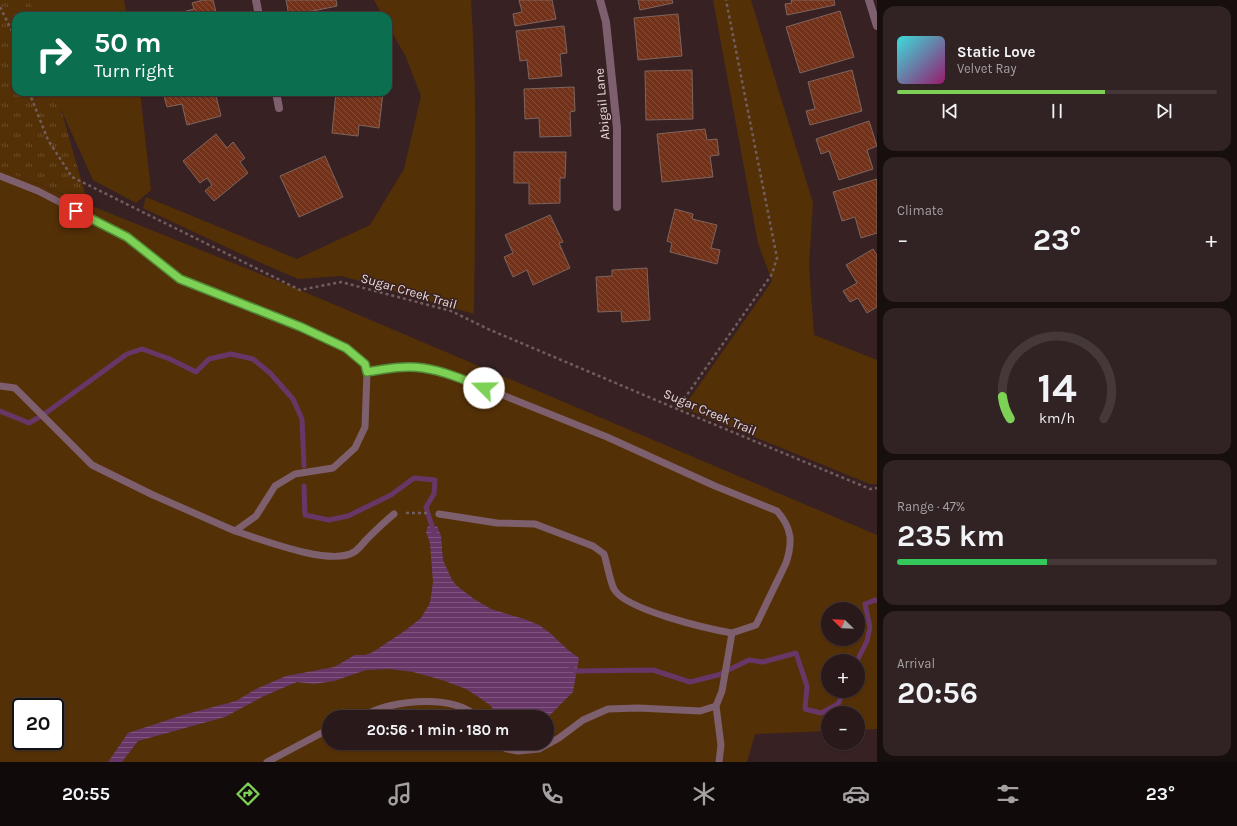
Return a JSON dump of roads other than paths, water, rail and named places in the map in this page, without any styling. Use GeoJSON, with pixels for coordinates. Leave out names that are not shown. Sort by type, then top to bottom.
{"type":"FeatureCollection","features":[{"type":"Feature","properties":{"kind":"street"},"geometry":{"type":"LineString","coordinates":[[256,0],[259,12]]}},
{"type":"Feature","properties":{"kind":"street","name":"Abigail Lane"},"geometry":{"type":"LineString","coordinates":[[600,0],[606,22],[617,128],[617,207]]}},
{"type":"Feature","properties":{"kind":"street"},"geometry":{"type":"LineString","coordinates":[[869,0],[877,26]]}},
{"type":"Feature","properties":{"kind":"street"},"geometry":{"type":"LineString","coordinates":[[277,96],[279,108]]}},
{"type":"Feature","properties":{"kind":"lane"},"geometry":{"type":"LineString","coordinates":[[0,176],[38,192],[127,237],[180,279],[301,327],[346,348],[365,364],[367,372],[365,426],[355,448],[333,468],[295,474],[275,486],[256,516],[235,531]]}},
{"type":"Feature","properties":{"kind":"lane"},"geometry":{"type":"LineString","coordinates":[[367,372],[395,367],[423,368],[455,376],[607,437],[715,486],[777,512],[783,518],[790,534],[790,553],[756,625],[732,633],[718,631],[654,613],[626,600],[614,590],[604,554],[593,546],[535,524],[497,523],[439,514]]}},
{"type":"Feature","properties":{"kind":"lane"},"geometry":{"type":"LineString","coordinates":[[0,386],[16,388],[92,465],[154,495],[235,531],[278,545],[314,554],[339,557],[354,552],[394,514]]}},
{"type":"Feature","properties":{"kind":"lane"},"geometry":{"type":"LineString","coordinates":[[719,762],[721,745],[716,706],[722,691],[732,633]]}},
{"type":"Feature","properties":{"kind":"lane"},"geometry":{"type":"LineString","coordinates":[[378,710],[388,706],[429,700],[454,704],[467,710]]}},
{"type":"Feature","properties":{"kind":"lane"},"geometry":{"type":"LineString","coordinates":[[554,741],[583,720],[608,709],[638,708],[700,711],[716,706]]}},
{"type":"Feature","properties":{"kind":"lane"},"geometry":{"type":"LineString","coordinates":[[268,762],[322,733]]}},
{"type":"Feature","properties":{"kind":"lane"},"geometry":{"type":"LineString","coordinates":[[512,750],[528,750]]}},
{"type":"Feature","properties":{"kind":"waterway"},"geometry":{"type":"LineString","coordinates":[[0,411],[29,423],[43,415],[127,354],[142,349],[170,359],[196,372],[209,359],[231,354],[253,359],[270,373],[293,399],[302,419],[304,466]]}},
{"type":"Feature","properties":{"kind":"waterway"},"geometry":{"type":"LineString","coordinates":[[304,486],[305,515],[329,520],[348,516],[391,495],[414,478],[435,480],[434,494],[426,507],[434,533]]}},
{"type":"Feature","properties":{"kind":"waterway"},"geometry":{"type":"LineString","coordinates":[[860,654],[867,641],[870,627],[865,604],[875,600],[877,601]]}},
{"type":"Feature","properties":{"kind":"waterway"},"geometry":{"type":"LineString","coordinates":[[571,669],[577,671],[653,670],[690,682],[718,675],[749,660],[763,662],[796,653],[807,686],[805,709],[821,713],[838,704],[841,698]]}}]}
